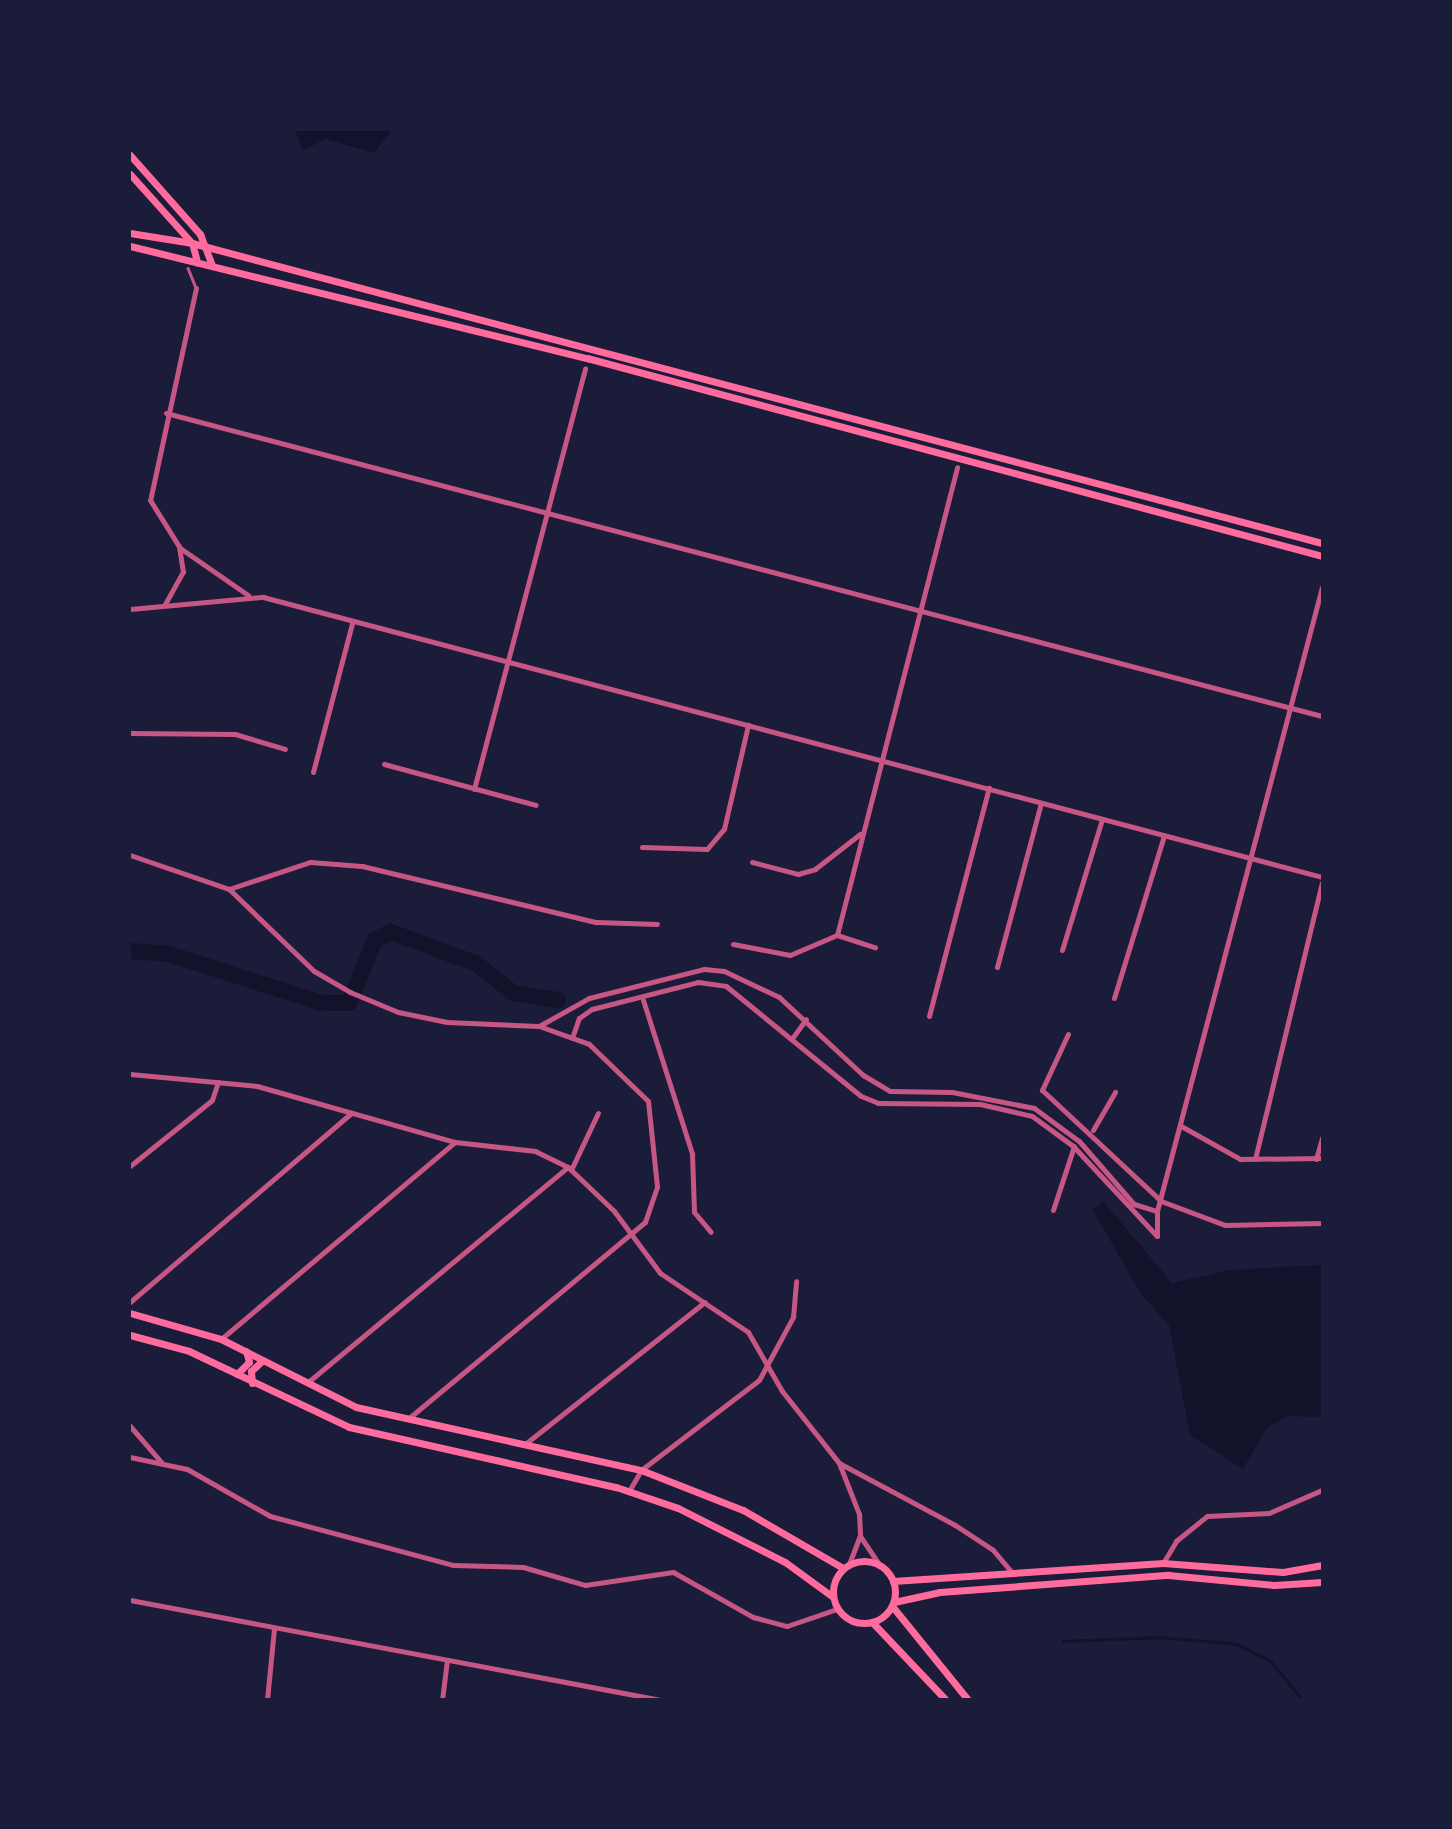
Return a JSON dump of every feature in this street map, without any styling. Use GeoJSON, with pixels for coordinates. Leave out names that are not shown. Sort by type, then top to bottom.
{"type":"FeatureCollection","features":[{"type":"Feature","properties":{"kind":"main road"},"geometry":{"type":"LineString","coordinates":[[130,155],[209,248],[212,265]]}},
{"type":"Feature","properties":{"kind":"main road"},"geometry":{"type":"LineString","coordinates":[[130,174],[192,243],[197,262]]}},
{"type":"Feature","properties":{"kind":"main road"},"geometry":{"type":"LineString","coordinates":[[130,233],[192,243],[1322,543]]}},
{"type":"Feature","properties":{"kind":"main road"},"geometry":{"type":"LineString","coordinates":[[130,246],[955,455],[1322,556]]}},
{"type":"Feature","properties":{"kind":"main road"},"geometry":{"type":"LineString","coordinates":[[130,1313],[221,1339],[356,1407],[641,1470],[743,1510],[846,1566],[878,1564],[893,1581],[893,1604],[968,1699]]}},
{"type":"Feature","properties":{"kind":"main road"},"geometry":{"type":"LineString","coordinates":[[130,1335],[171,1344],[359,1430],[629,1491],[709,1521],[833,1597],[837,1609],[849,1619],[872,1622],[946,1699]]}},
{"type":"Feature","properties":{"kind":"main road"},"geometry":{"type":"LineString","coordinates":[[237,1374],[249,1362],[246,1351]]}},
{"type":"Feature","properties":{"kind":"main road"},"geometry":{"type":"LineString","coordinates":[[252,1383],[251,1371],[263,1360]]}},
{"type":"Feature","properties":{"kind":"main road"},"geometry":{"type":"LineString","coordinates":[[893,1581],[1014,1576],[1164,1563],[1283,1572],[1322,1565]]}},
{"type":"Feature","properties":{"kind":"main road"},"geometry":{"type":"LineString","coordinates":[[833,1597],[846,1566]]}},
{"type":"Feature","properties":{"kind":"main road"},"geometry":{"type":"LineString","coordinates":[[872,1622],[893,1604],[940,1592],[1168,1575],[1275,1585],[1322,1582]]}},
{"type":"Feature","properties":{"kind":"street"},"geometry":{"type":"LineString","coordinates":[[196,288],[166,413],[150,500],[179,546],[248,595],[880,759],[1253,858],[1322,880],[1255,1159]]}},
{"type":"Feature","properties":{"kind":"street"},"geometry":{"type":"LineString","coordinates":[[474,789],[585,368]]}},
{"type":"Feature","properties":{"kind":"street"},"geometry":{"type":"LineString","coordinates":[[166,413],[546,509],[1322,716]]}},
{"type":"Feature","properties":{"kind":"street"},"geometry":{"type":"LineString","coordinates":[[837,935],[957,467]]}},
{"type":"Feature","properties":{"kind":"street"},"geometry":{"type":"LineString","coordinates":[[165,605],[183,572],[179,546]]}},
{"type":"Feature","properties":{"kind":"street"},"geometry":{"type":"LineString","coordinates":[[572,1038],[584,1013],[643,1000],[698,982],[726,986],[793,1037],[841,1080],[878,1102],[945,1100],[1012,1108],[1076,1144],[1154,1237],[1157,1211],[1253,858],[1322,587]]}},
{"type":"Feature","properties":{"kind":"street"},"geometry":{"type":"LineString","coordinates":[[130,609],[248,595]]}},
{"type":"Feature","properties":{"kind":"street"},"geometry":{"type":"LineString","coordinates":[[313,772],[352,623]]}},
{"type":"Feature","properties":{"kind":"street"},"geometry":{"type":"LineString","coordinates":[[642,847],[707,849],[716,839],[724,829],[748,725]]}},
{"type":"Feature","properties":{"kind":"street"},"geometry":{"type":"LineString","coordinates":[[130,733],[235,734],[285,749]]}},
{"type":"Feature","properties":{"kind":"street"},"geometry":{"type":"LineString","coordinates":[[384,764],[536,805]]}},
{"type":"Feature","properties":{"kind":"street"},"geometry":{"type":"LineString","coordinates":[[929,1016],[989,788]]}},
{"type":"Feature","properties":{"kind":"street"},"geometry":{"type":"LineString","coordinates":[[997,967],[1041,803]]}},
{"type":"Feature","properties":{"kind":"street"},"geometry":{"type":"LineString","coordinates":[[1062,950],[1102,819]]}},
{"type":"Feature","properties":{"kind":"street"},"geometry":{"type":"LineString","coordinates":[[752,862],[806,872],[862,833]]}},
{"type":"Feature","properties":{"kind":"street"},"geometry":{"type":"LineString","coordinates":[[1114,998],[1164,835]]}},
{"type":"Feature","properties":{"kind":"street"},"geometry":{"type":"LineString","coordinates":[[130,855],[229,889],[314,971],[350,992],[398,1012],[480,1028],[511,1021],[540,1026],[572,1038],[614,1063],[648,1101],[655,1124],[657,1187],[645,1222],[408,1419]]}},
{"type":"Feature","properties":{"kind":"street"},"geometry":{"type":"LineString","coordinates":[[229,889],[310,862],[362,866],[596,922],[657,924]]}},
{"type":"Feature","properties":{"kind":"street"},"geometry":{"type":"LineString","coordinates":[[733,944],[790,954],[837,935],[875,947]]}},
{"type":"Feature","properties":{"kind":"street"},"geometry":{"type":"LineString","coordinates":[[540,1026],[589,998],[658,979],[724,971],[761,985],[806,1019],[863,1075],[890,1091],[1015,1101],[1076,1144],[1135,1203],[1157,1211]]}},
{"type":"Feature","properties":{"kind":"street"},"geometry":{"type":"LineString","coordinates":[[658,979],[661,994]]}},
{"type":"Feature","properties":{"kind":"street"},"geometry":{"type":"LineString","coordinates":[[643,1000],[692,1154],[694,1212],[711,1231]]}},
{"type":"Feature","properties":{"kind":"street"},"geometry":{"type":"LineString","coordinates":[[793,1037],[806,1019]]}},
{"type":"Feature","properties":{"kind":"street"},"geometry":{"type":"LineString","coordinates":[[1068,1034],[1042,1090],[1093,1130],[1161,1201],[1234,1226],[1322,1223]]}},
{"type":"Feature","properties":{"kind":"street"},"geometry":{"type":"LineString","coordinates":[[130,1074],[218,1082],[351,1113],[455,1142],[508,1144],[569,1169],[631,1236],[660,1273],[748,1332],[765,1362],[839,1463],[856,1503],[860,1536],[878,1564]]}},
{"type":"Feature","properties":{"kind":"street"},"geometry":{"type":"LineString","coordinates":[[130,1166],[212,1100],[218,1082]]}},
{"type":"Feature","properties":{"kind":"street"},"geometry":{"type":"LineString","coordinates":[[1093,1130],[1115,1092]]}},
{"type":"Feature","properties":{"kind":"street"},"geometry":{"type":"LineString","coordinates":[[130,1302],[351,1113]]}},
{"type":"Feature","properties":{"kind":"street"},"geometry":{"type":"LineString","coordinates":[[309,1382],[569,1169],[598,1113]]}},
{"type":"Feature","properties":{"kind":"street"},"geometry":{"type":"LineString","coordinates":[[1181,1126],[1226,1154],[1255,1159],[1319,1159],[1322,1138]]}},
{"type":"Feature","properties":{"kind":"street"},"geometry":{"type":"LineString","coordinates":[[221,1339],[455,1142]]}},
{"type":"Feature","properties":{"kind":"street"},"geometry":{"type":"LineString","coordinates":[[1053,1210],[1076,1144]]}},
{"type":"Feature","properties":{"kind":"street"},"geometry":{"type":"LineString","coordinates":[[629,1491],[641,1470],[759,1380],[765,1362],[793,1317],[796,1281]]}},
{"type":"Feature","properties":{"kind":"street"},"geometry":{"type":"LineString","coordinates":[[525,1444],[705,1302]]}},
{"type":"Feature","properties":{"kind":"street"},"geometry":{"type":"LineString","coordinates":[[130,1426],[162,1463]]}},
{"type":"Feature","properties":{"kind":"street"},"geometry":{"type":"LineString","coordinates":[[130,1457],[187,1469],[270,1516],[453,1565],[523,1567],[585,1585],[673,1572],[753,1616],[787,1626],[837,1609]]}},
{"type":"Feature","properties":{"kind":"street"},"geometry":{"type":"LineString","coordinates":[[839,1463],[993,1550],[1014,1576]]}},
{"type":"Feature","properties":{"kind":"street"},"geometry":{"type":"LineString","coordinates":[[1164,1563],[1176,1541],[1207,1516],[1263,1514],[1322,1490]]}},
{"type":"Feature","properties":{"kind":"street"},"geometry":{"type":"LineString","coordinates":[[846,1566],[860,1536]]}},
{"type":"Feature","properties":{"kind":"street"},"geometry":{"type":"LineString","coordinates":[[130,1600],[447,1660],[619,1696],[661,1699]]}},
{"type":"Feature","properties":{"kind":"street"},"geometry":{"type":"LineString","coordinates":[[267,1699],[274,1628]]}},
{"type":"Feature","properties":{"kind":"street"},"geometry":{"type":"LineString","coordinates":[[442,1699],[447,1660]]}},
{"type":"Feature","properties":{"kind":"street"},"geometry":{"type":"LineString","coordinates":[[1157,1699],[1181,1699]]}},
{"type":"Feature","properties":{"kind":"lane"},"geometry":{"type":"LineString","coordinates":[[188,268],[195,272],[196,288]]}},
{"type":"Feature","properties":{"kind":"shaded area"},"geometry":{"type":"Polygon","coordinates":[[[295,130],[392,130],[374,153],[326,139],[303,150],[295,130]]]}},
{"type":"Feature","properties":{"kind":"shaded area"},"geometry":{"type":"Polygon","coordinates":[[[1103,1201],[1172,1283],[1230,1270],[1322,1265],[1322,1417],[1287,1416],[1266,1429],[1243,1469],[1190,1435],[1169,1325],[1141,1294],[1093,1210],[1103,1201]]]}},
{"type":"Feature","properties":{"kind":"waterway"},"geometry":{"type":"LineString","coordinates":[[130,951],[169,954],[322,1003],[349,1003],[375,940],[391,932],[477,964],[513,993],[558,1000]]}},
{"type":"Feature","properties":{"kind":"waterway"},"geometry":{"type":"LineString","coordinates":[[1063,1641],[1161,1637],[1237,1644],[1271,1661],[1303,1700]]}}]}
